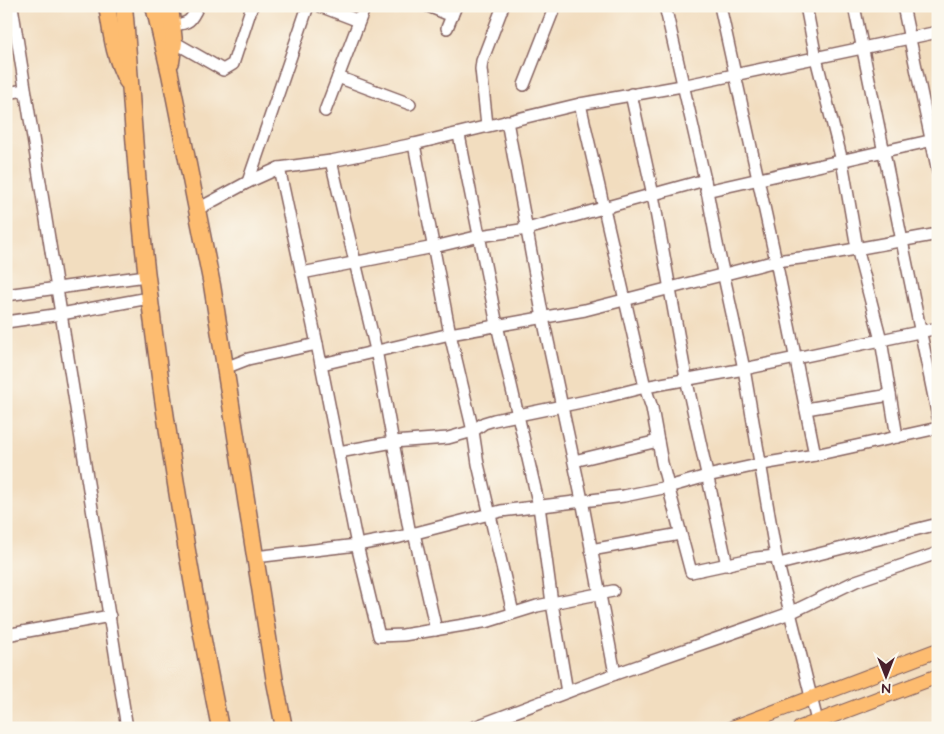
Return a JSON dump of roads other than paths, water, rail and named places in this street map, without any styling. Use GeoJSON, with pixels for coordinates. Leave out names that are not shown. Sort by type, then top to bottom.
{"type":"FeatureCollection","features":[{"type":"Feature","properties":{"kind":"highway"},"geometry":{"type":"LineString","coordinates":[[107,6],[117,62],[132,91]]}},
{"type":"Feature","properties":{"kind":"highway"},"geometry":{"type":"LineString","coordinates":[[124,6],[146,276],[169,435],[205,654],[220,728]]}},
{"type":"Feature","properties":{"kind":"highway"},"geometry":{"type":"LineString","coordinates":[[154,6],[198,209],[284,728]]}},
{"type":"Feature","properties":{"kind":"highway"},"geometry":{"type":"LineString","coordinates":[[170,6],[174,42],[170,74]]}},
{"type":"Feature","properties":{"kind":"main road"},"geometry":{"type":"LineString","coordinates":[[732,728],[938,650]]}},
{"type":"Feature","properties":{"kind":"main road"},"geometry":{"type":"LineString","coordinates":[[800,728],[938,676]]}},
{"type":"Feature","properties":{"kind":"street"},"geometry":{"type":"LineString","coordinates":[[12,6],[127,728]]}},
{"type":"Feature","properties":{"kind":"street"},"geometry":{"type":"LineString","coordinates":[[172,25],[190,21],[198,6]]}},
{"type":"Feature","properties":{"kind":"street"},"geometry":{"type":"LineString","coordinates":[[174,42],[223,70],[228,68],[233,64],[252,6]]}},
{"type":"Feature","properties":{"kind":"street"},"geometry":{"type":"LineString","coordinates":[[248,182],[308,6]]}},
{"type":"Feature","properties":{"kind":"street"},"geometry":{"type":"LineString","coordinates":[[320,6],[359,22]]}},
{"type":"Feature","properties":{"kind":"street"},"geometry":{"type":"LineString","coordinates":[[325,111],[365,6]]}},
{"type":"Feature","properties":{"kind":"street"},"geometry":{"type":"LineString","coordinates":[[428,6],[454,11],[447,28]]}},
{"type":"Feature","properties":{"kind":"street"},"geometry":{"type":"LineString","coordinates":[[487,126],[481,69],[482,61],[503,6]]}},
{"type":"Feature","properties":{"kind":"street"},"geometry":{"type":"LineString","coordinates":[[524,85],[555,6]]}},
{"type":"Feature","properties":{"kind":"street"},"geometry":{"type":"LineString","coordinates":[[665,6],[706,185],[744,369],[778,560],[817,721]]}},
{"type":"Feature","properties":{"kind":"street"},"geometry":{"type":"LineString","coordinates":[[720,6],[776,261],[815,455]]}},
{"type":"Feature","properties":{"kind":"street"},"geometry":{"type":"LineString","coordinates":[[806,6],[816,58],[842,160],[857,248],[880,340],[897,437]]}},
{"type":"Feature","properties":{"kind":"street"},"geometry":{"type":"LineString","coordinates":[[854,6],[938,417]]}},
{"type":"Feature","properties":{"kind":"street"},"geometry":{"type":"LineString","coordinates":[[903,6],[934,139],[938,172]]}},
{"type":"Feature","properties":{"kind":"street"},"geometry":{"type":"LineString","coordinates":[[198,209],[248,182],[279,168],[331,161],[414,144],[580,104],[682,86],[938,32]]}},
{"type":"Feature","properties":{"kind":"street"},"geometry":{"type":"LineString","coordinates":[[338,77],[410,104]]}},
{"type":"Feature","properties":{"kind":"street"},"geometry":{"type":"LineString","coordinates":[[6,92],[25,90]]}},
{"type":"Feature","properties":{"kind":"street"},"geometry":{"type":"LineString","coordinates":[[631,94],[653,196],[686,378],[727,565]]}},
{"type":"Feature","properties":{"kind":"street"},"geometry":{"type":"LineString","coordinates":[[580,104],[645,386],[652,408],[668,487],[691,572],[756,558],[778,560],[938,524]]}},
{"type":"Feature","properties":{"kind":"street"},"geometry":{"type":"LineString","coordinates":[[507,121],[543,318],[582,500],[615,674]]}},
{"type":"Feature","properties":{"kind":"street"},"geometry":{"type":"LineString","coordinates":[[459,134],[497,325],[539,506],[552,603],[567,692]]}},
{"type":"Feature","properties":{"kind":"street"},"geometry":{"type":"LineString","coordinates":[[302,273],[527,228],[603,207],[653,196],[706,185],[757,179],[934,139]]}},
{"type":"Feature","properties":{"kind":"street"},"geometry":{"type":"LineString","coordinates":[[414,144],[450,334],[513,613]]}},
{"type":"Feature","properties":{"kind":"street"},"geometry":{"type":"LineString","coordinates":[[331,161],[376,350],[412,534],[436,630]]}},
{"type":"Feature","properties":{"kind":"street"},"geometry":{"type":"LineString","coordinates":[[279,168],[318,344],[357,545],[379,636],[403,635],[488,621],[552,603],[613,591]]}},
{"type":"Feature","properties":{"kind":"street"},"geometry":{"type":"LineString","coordinates":[[322,364],[450,334],[585,310],[776,261],[938,234]]}},
{"type":"Feature","properties":{"kind":"street"},"geometry":{"type":"LineString","coordinates":[[6,295],[146,276]]}},
{"type":"Feature","properties":{"kind":"street"},"geometry":{"type":"LineString","coordinates":[[6,322],[150,298]]}},
{"type":"Feature","properties":{"kind":"street"},"geometry":{"type":"LineString","coordinates":[[340,452],[394,442],[448,438],[473,431],[489,422],[602,398],[645,386],[744,369],[938,328]]}},
{"type":"Feature","properties":{"kind":"street"},"geometry":{"type":"LineString","coordinates":[[225,368],[248,359],[318,344]]}},
{"type":"Feature","properties":{"kind":"street"},"geometry":{"type":"LineString","coordinates":[[806,409],[890,395]]}},
{"type":"Feature","properties":{"kind":"street"},"geometry":{"type":"LineString","coordinates":[[255,557],[357,545],[412,534],[490,514],[582,500],[624,496],[762,464],[815,455],[938,428]]}},
{"type":"Feature","properties":{"kind":"street"},"geometry":{"type":"LineString","coordinates":[[574,461],[658,441]]}},
{"type":"Feature","properties":{"kind":"street"},"geometry":{"type":"LineString","coordinates":[[591,550],[680,534]]}},
{"type":"Feature","properties":{"kind":"street"},"geometry":{"type":"LineString","coordinates":[[472,728],[615,674],[790,613],[856,581],[938,553]]}},
{"type":"Feature","properties":{"kind":"street"},"geometry":{"type":"LineString","coordinates":[[6,635],[110,616]]}}]}
